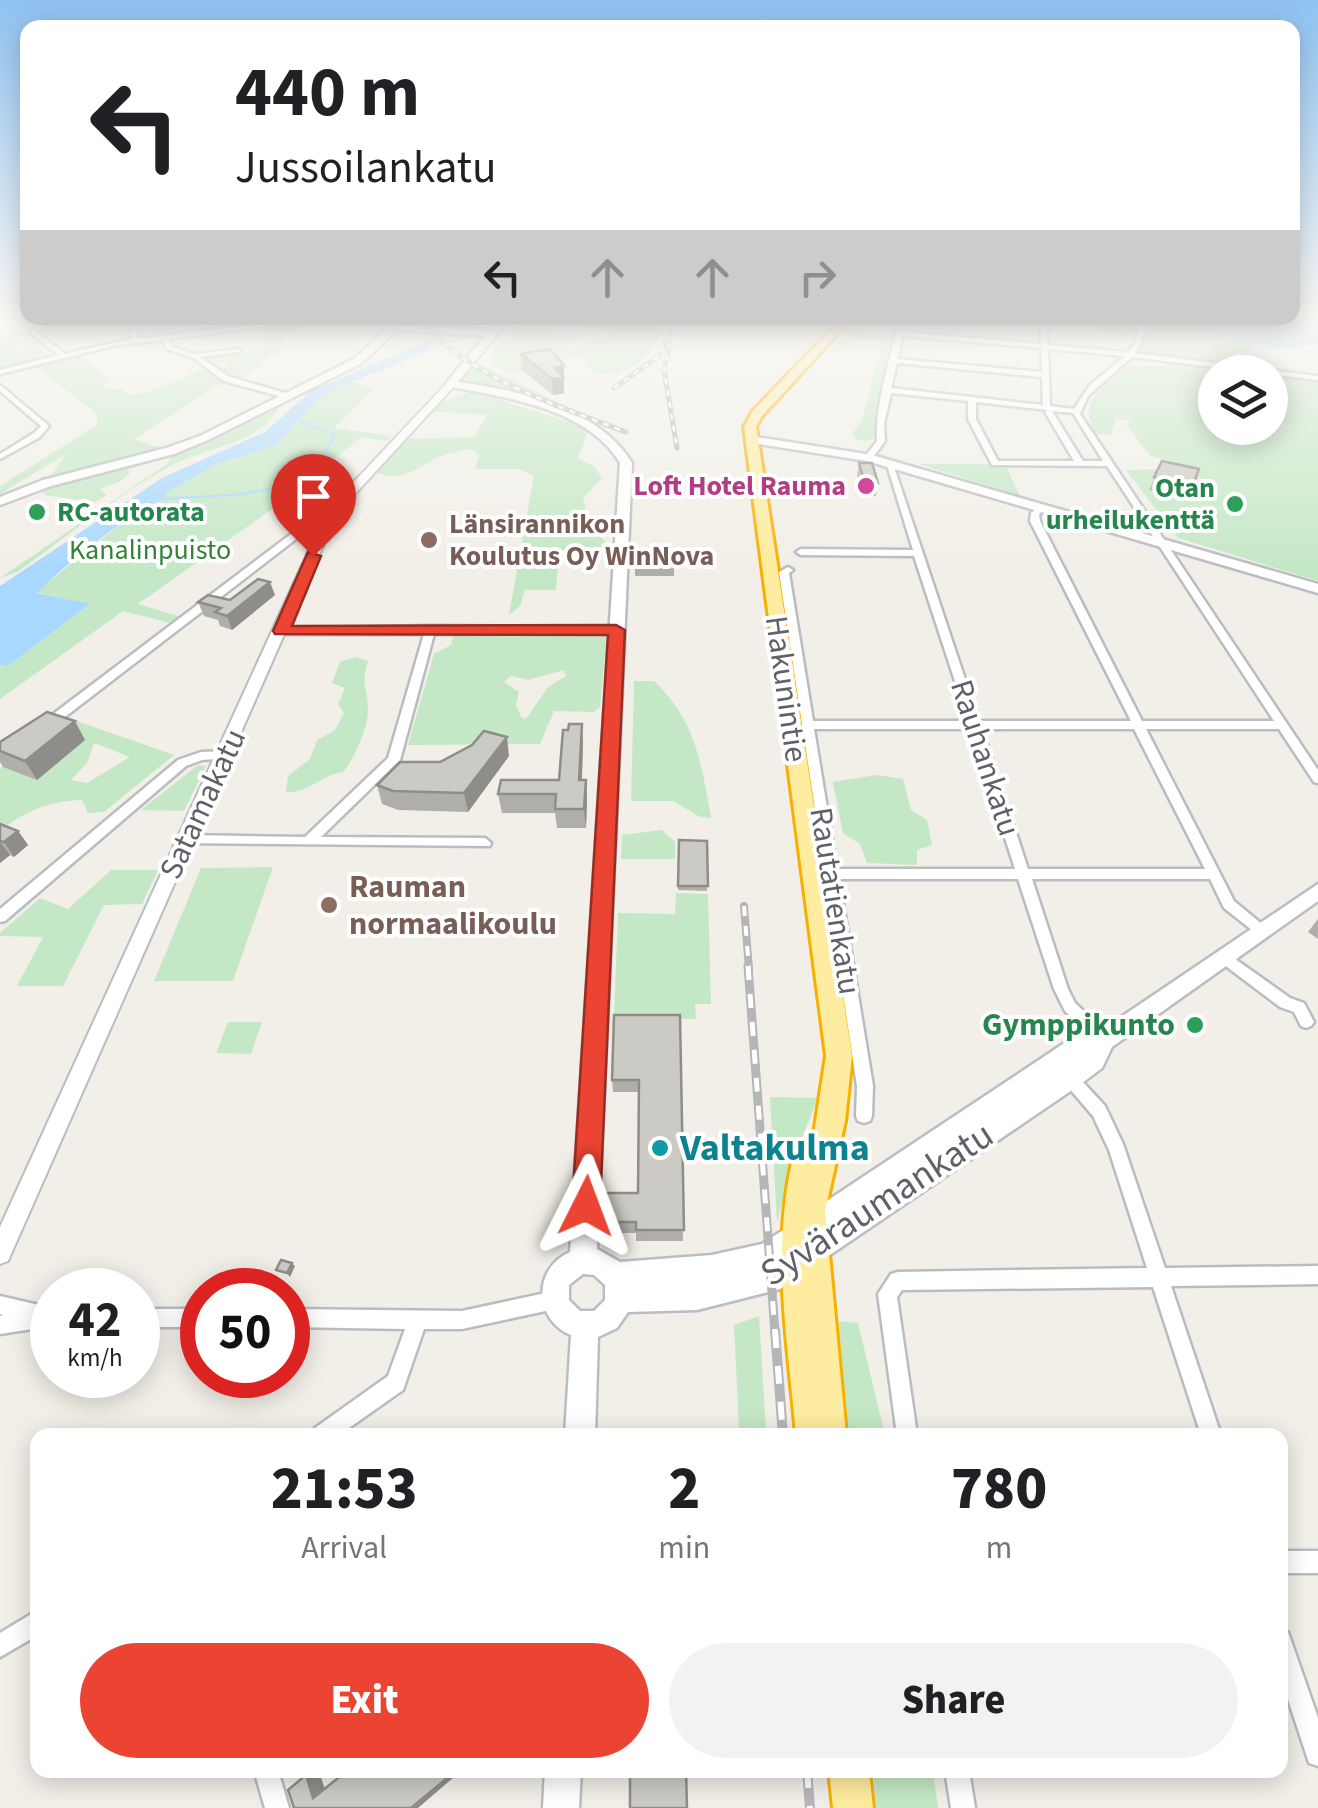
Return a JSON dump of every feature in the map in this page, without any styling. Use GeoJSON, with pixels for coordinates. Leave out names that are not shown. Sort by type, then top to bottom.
{"type":"FeatureCollection","features":[{"type":"Feature","properties":{"kind":"highway"},"geometry":{"type":"LineString","coordinates":[[750,440],[757,414],[771,399]]}},
{"type":"Feature","properties":{"kind":"highway","name":"Hakunintie"},"geometry":{"type":"LineString","coordinates":[[750,440],[839,1056],[834,1095],[802,1174],[813,1428]]}},
{"type":"Feature","properties":{"kind":"highway","name":"Hakunintie"},"geometry":{"type":"LineString","coordinates":[[804,1246],[828,1428]]}},
{"type":"Feature","properties":{"kind":"highway"},"geometry":{"type":"LineString","coordinates":[[850,1778],[853,1808]]}},
{"type":"Feature","properties":{"kind":"main road"},"geometry":{"type":"LineString","coordinates":[[0,501],[63,478],[185,446],[279,399]]}},
{"type":"Feature","properties":{"kind":"main road"},"geometry":{"type":"LineString","coordinates":[[515,399],[605,434],[619,446],[626,472],[583,1260]]}},
{"type":"Feature","properties":{"kind":"main road"},"geometry":{"type":"LineString","coordinates":[[750,440],[868,458],[1318,589]]}},
{"type":"Feature","properties":{"kind":"main road","name":"Syväraumankatu"},"geometry":{"type":"LineString","coordinates":[[616,1287],[697,1296],[771,1280],[804,1246],[1062,1071],[1094,1061],[1104,1040],[1318,891]]}},
{"type":"Feature","properties":{"kind":"main road"},"geometry":{"type":"LineString","coordinates":[[583,1260],[601,1263],[616,1287],[605,1320],[586,1326],[564,1317],[555,1300],[559,1277],[572,1264],[583,1260]]}},
{"type":"Feature","properties":{"kind":"main road"},"geometry":{"type":"LineString","coordinates":[[580,1428],[586,1326]]}},
{"type":"Feature","properties":{"kind":"main road"},"geometry":{"type":"LineString","coordinates":[[561,1808],[563,1778]]}},
{"type":"Feature","properties":{"kind":"street"},"geometry":{"type":"LineString","coordinates":[[0,458],[38,436],[44,426],[14,399]]}},
{"type":"Feature","properties":{"kind":"street","name":"Satamakatu"},"geometry":{"type":"LineString","coordinates":[[0,1253],[329,522],[340,504],[437,399]]}},
{"type":"Feature","properties":{"kind":"street"},"geometry":{"type":"LineString","coordinates":[[868,458],[881,441],[885,399]]}},
{"type":"Feature","properties":{"kind":"street"},"geometry":{"type":"LineString","coordinates":[[972,399],[972,419],[995,462],[1107,464]]}},
{"type":"Feature","properties":{"kind":"street"},"geometry":{"type":"LineString","coordinates":[[981,399],[1075,411]]}},
{"type":"Feature","properties":{"kind":"street"},"geometry":{"type":"LineString","coordinates":[[1047,399],[1048,409],[1080,464]]}},
{"type":"Feature","properties":{"kind":"street"},"geometry":{"type":"LineString","coordinates":[[1075,411],[1086,399]]}},
{"type":"Feature","properties":{"kind":"street"},"geometry":{"type":"LineString","coordinates":[[1075,411],[1318,779]]}},
{"type":"Feature","properties":{"kind":"street","name":"Rauhankatu"},"geometry":{"type":"LineString","coordinates":[[889,464],[1061,989],[1070,1007],[1104,1040]]}},
{"type":"Feature","properties":{"kind":"street"},"geometry":{"type":"LineString","coordinates":[[1041,508],[1034,521],[1229,904],[1262,930]]}},
{"type":"Feature","properties":{"kind":"street"},"geometry":{"type":"LineString","coordinates":[[39,731],[310,524],[329,522]]}},
{"type":"Feature","properties":{"kind":"street"},"geometry":{"type":"LineString","coordinates":[[801,552],[916,553]]}},
{"type":"Feature","properties":{"kind":"street","name":"Rautatienkatu"},"geometry":{"type":"LineString","coordinates":[[788,570],[784,572],[865,1086],[864,1116]]}},
{"type":"Feature","properties":{"kind":"street"},"geometry":{"type":"LineString","coordinates":[[308,841],[394,760],[430,629]]}},
{"type":"Feature","properties":{"kind":"street"},"geometry":{"type":"LineString","coordinates":[[281,631],[616,630]]}},
{"type":"Feature","properties":{"kind":"street"},"geometry":{"type":"LineString","coordinates":[[808,725],[1282,725]]}},
{"type":"Feature","properties":{"kind":"street"},"geometry":{"type":"LineString","coordinates":[[0,916],[182,763],[201,756],[226,755]]}},
{"type":"Feature","properties":{"kind":"street"},"geometry":{"type":"LineString","coordinates":[[186,840],[485,843]]}},
{"type":"Feature","properties":{"kind":"street"},"geometry":{"type":"LineString","coordinates":[[831,874],[1214,874]]}},
{"type":"Feature","properties":{"kind":"street"},"geometry":{"type":"LineString","coordinates":[[1224,958],[1285,1003],[1298,1007],[1306,1022]]}},
{"type":"Feature","properties":{"kind":"street"},"geometry":{"type":"LineString","coordinates":[[1062,1071],[1099,1111],[1108,1128],[1209,1428]]}},
{"type":"Feature","properties":{"kind":"street"},"geometry":{"type":"LineString","coordinates":[[907,1428],[888,1304],[891,1286],[906,1278],[1318,1274]]}},
{"type":"Feature","properties":{"kind":"street"},"geometry":{"type":"LineString","coordinates":[[310,1319],[462,1320],[555,1300]]}},
{"type":"Feature","properties":{"kind":"street"},"geometry":{"type":"LineString","coordinates":[[0,1306],[30,1312]]}},
{"type":"Feature","properties":{"kind":"street"},"geometry":{"type":"LineString","coordinates":[[0,1325],[30,1320]]}},
{"type":"Feature","properties":{"kind":"street"},"geometry":{"type":"LineString","coordinates":[[332,1428],[396,1382],[417,1321]]}},
{"type":"Feature","properties":{"kind":"street"},"geometry":{"type":"LineString","coordinates":[[1288,1562],[1318,1562]]}},
{"type":"Feature","properties":{"kind":"street"},"geometry":{"type":"LineString","coordinates":[[0,1646],[30,1627]]}},
{"type":"Feature","properties":{"kind":"street"},"geometry":{"type":"LineString","coordinates":[[1288,1664],[1318,1754]]}},
{"type":"Feature","properties":{"kind":"street"},"geometry":{"type":"LineString","coordinates":[[268,1778],[277,1808]]}},
{"type":"Feature","properties":{"kind":"street"},"geometry":{"type":"LineString","coordinates":[[958,1778],[963,1808]]}},
{"type":"Feature","properties":{"kind":"green space"},"geometry":{"type":"Polygon","coordinates":[[[78,399],[195,399],[134,439],[160,448],[52,475],[66,454],[0,494],[0,486],[97,425],[97,416],[78,399]]]}},
{"type":"Feature","properties":{"kind":"green space","name":"Kanalinpuisto"},"geometry":{"type":"Polygon","coordinates":[[[319,399],[363,399],[334,428],[391,436],[386,441],[361,437],[275,507],[138,604],[181,617],[171,623],[123,611],[0,699],[0,665],[8,666],[89,605],[36,592],[140,509],[165,499],[165,493],[217,464],[276,445],[319,399]]]}},
{"type":"Feature","properties":{"kind":"green space"},"geometry":{"type":"Polygon","coordinates":[[[448,399],[498,399],[582,426],[587,432],[578,459],[595,467],[602,478],[583,498],[589,526],[605,541],[603,555],[559,556],[556,590],[525,590],[520,606],[509,615],[534,476],[519,469],[475,469],[479,455],[470,449],[400,475],[373,471],[403,439],[474,437],[487,415],[430,411],[448,399]]]}},
{"type":"Feature","properties":{"kind":"green space"},"geometry":{"type":"Polygon","coordinates":[[[526,399],[552,399],[578,412],[526,399]]]}},
{"type":"Feature","properties":{"kind":"green space"},"geometry":{"type":"Polygon","coordinates":[[[867,399],[880,399],[877,436],[867,441],[857,439],[852,434],[861,422],[867,399]]]}},
{"type":"Feature","properties":{"kind":"green space","name":"Otan urheilukenttä"},"geometry":{"type":"Polygon","coordinates":[[[1093,399],[1198,399],[1198,445],[1288,445],[1288,399],[1318,399],[1318,581],[1178,538],[1126,470],[1188,466],[1150,456],[1126,424],[1130,421],[1116,418],[1111,435],[1096,434],[1089,412],[1093,399]]]}},
{"type":"Feature","properties":{"kind":"green space"},"geometry":{"type":"Polygon","coordinates":[[[281,402],[274,416],[248,436],[150,477],[17,572],[0,578],[167,464],[173,453],[281,402]]]}},
{"type":"Feature","properties":{"kind":"green space"},"geometry":{"type":"Polygon","coordinates":[[[919,464],[997,464],[1007,468],[1020,496],[919,464]]]}},
{"type":"Feature","properties":{"kind":"green space"},"geometry":{"type":"Polygon","coordinates":[[[127,466],[130,473],[100,489],[107,495],[95,502],[44,495],[43,490],[127,466]]]}},
{"type":"Feature","properties":{"kind":"green space"},"geometry":{"type":"Polygon","coordinates":[[[607,635],[600,707],[594,712],[554,711],[540,744],[408,745],[434,654],[451,645],[453,636],[607,635]],[[564,670],[528,680],[511,676],[504,682],[519,692],[516,705],[526,719],[548,687],[566,676],[564,670]]]}},
{"type":"Feature","properties":{"kind":"green space"},"geometry":{"type":"Polygon","coordinates":[[[355,657],[368,661],[364,683],[367,717],[356,752],[343,772],[301,790],[286,792],[288,776],[310,759],[317,740],[335,730],[344,713],[338,704],[345,688],[332,683],[340,662],[355,657]]]}},
{"type":"Feature","properties":{"kind":"green space"},"geometry":{"type":"Polygon","coordinates":[[[634,681],[654,681],[688,727],[700,761],[711,818],[700,817],[673,801],[631,801],[634,681]]]}},
{"type":"Feature","properties":{"kind":"green space"},"geometry":{"type":"Polygon","coordinates":[[[68,718],[174,755],[104,812],[88,813],[82,800],[59,802],[28,813],[0,831],[0,768],[68,718]],[[94,743],[87,763],[71,780],[87,783],[130,757],[94,743]]]}},
{"type":"Feature","properties":{"kind":"green space"},"geometry":{"type":"Polygon","coordinates":[[[198,765],[206,766],[184,811],[141,810],[198,765]]]}},
{"type":"Feature","properties":{"kind":"green space"},"geometry":{"type":"Polygon","coordinates":[[[877,775],[903,779],[911,810],[927,820],[932,845],[917,850],[917,865],[867,863],[860,844],[843,833],[833,782],[877,775]]]}},
{"type":"Feature","properties":{"kind":"green space"},"geometry":{"type":"Polygon","coordinates":[[[662,830],[675,842],[675,859],[621,859],[622,835],[662,830]]]}},
{"type":"Feature","properties":{"kind":"green space"},"geometry":{"type":"Polygon","coordinates":[[[273,867],[233,981],[154,981],[201,868],[273,867]]]}},
{"type":"Feature","properties":{"kind":"green space"},"geometry":{"type":"Polygon","coordinates":[[[111,870],[158,870],[142,904],[104,905],[63,986],[17,986],[43,937],[0,933],[40,898],[68,909],[111,870]]]}},
{"type":"Feature","properties":{"kind":"green space"},"geometry":{"type":"Polygon","coordinates":[[[676,893],[708,894],[711,1004],[695,1004],[696,1019],[614,1018],[618,913],[675,914],[676,893]]]}},
{"type":"Feature","properties":{"kind":"green space"},"geometry":{"type":"Polygon","coordinates":[[[228,1022],[262,1022],[251,1054],[216,1053],[228,1022]]]}},
{"type":"Feature","properties":{"kind":"green space"},"geometry":{"type":"Polygon","coordinates":[[[770,1097],[818,1098],[791,1165],[777,1222],[770,1097]]]}},
{"type":"Feature","properties":{"kind":"green space"},"geometry":{"type":"Polygon","coordinates":[[[759,1316],[766,1428],[739,1428],[734,1325],[759,1316]]]}},
{"type":"Feature","properties":{"kind":"green space"},"geometry":{"type":"Polygon","coordinates":[[[835,1321],[858,1323],[883,1428],[844,1428],[835,1321]]]}},
{"type":"Feature","properties":{"kind":"green space"},"geometry":{"type":"Polygon","coordinates":[[[874,1778],[934,1778],[938,1808],[876,1808],[874,1778]]]}},
{"type":"Feature","properties":{"kind":"water"},"geometry":{"type":"Polygon","coordinates":[[[302,399],[319,399],[276,445],[217,464],[166,493],[165,499],[117,526],[80,555],[37,593],[90,604],[8,666],[0,665],[0,586],[162,478],[265,432],[302,399]]]}},
{"type":"Feature","properties":{"kind":"building"},"geometry":{"type":"Polygon","coordinates":[[[1162,461],[1199,469],[1193,485],[1154,477],[1162,461]]]}},
{"type":"Feature","properties":{"kind":"building"},"geometry":{"type":"Polygon","coordinates":[[[859,463],[872,463],[878,483],[865,483],[859,463]]]}},
{"type":"Feature","properties":{"kind":"building"},"geometry":{"type":"Polygon","coordinates":[[[635,553],[674,553],[674,562],[635,562],[635,553]]]}},
{"type":"Feature","properties":{"kind":"building"},"geometry":{"type":"Polygon","coordinates":[[[258,579],[270,582],[227,616],[215,612],[221,608],[198,602],[208,595],[230,600],[258,579]]]}},
{"type":"Feature","properties":{"kind":"building"},"geometry":{"type":"Polygon","coordinates":[[[47,712],[75,721],[25,761],[0,751],[0,742],[47,712]]]}},
{"type":"Feature","properties":{"kind":"building"},"geometry":{"type":"Polygon","coordinates":[[[569,724],[582,724],[579,780],[586,780],[584,809],[555,809],[556,794],[498,794],[501,780],[559,780],[563,730],[568,730],[569,724]]]}},
{"type":"Feature","properties":{"kind":"building"},"geometry":{"type":"Polygon","coordinates":[[[484,731],[507,737],[464,793],[393,791],[377,785],[400,762],[440,762],[472,745],[484,731]]]}},
{"type":"Feature","properties":{"kind":"building"},"geometry":{"type":"Polygon","coordinates":[[[0,824],[18,831],[0,841],[0,824]]]}},
{"type":"Feature","properties":{"kind":"building"},"geometry":{"type":"Polygon","coordinates":[[[679,840],[707,841],[708,886],[678,886],[679,840]]]}},
{"type":"Feature","properties":{"kind":"building","name":"Valtakulma"},"geometry":{"type":"Polygon","coordinates":[[[614,1015],[680,1015],[684,1230],[636,1230],[636,1222],[606,1222],[607,1193],[638,1193],[639,1080],[612,1080],[614,1015]]]}},
{"type":"Feature","properties":{"kind":"building"},"geometry":{"type":"Polygon","coordinates":[[[281,1260],[292,1263],[290,1268],[277,1268],[281,1260]]]}},
{"type":"Feature","properties":{"kind":"building"},"geometry":{"type":"Polygon","coordinates":[[[307,1778],[313,1798],[338,1778],[446,1779],[411,1808],[294,1808],[288,1790],[307,1778]]]}},
{"type":"Feature","properties":{"kind":"building"},"geometry":{"type":"Polygon","coordinates":[[[630,1778],[686,1778],[687,1808],[630,1808],[630,1778]]]}},
{"type":"Feature","properties":{"kind":"waterway"},"geometry":{"type":"LineString","coordinates":[[164,499],[262,490],[305,473],[322,457],[335,434],[299,421]]}},
{"type":"Feature","properties":{"kind":"railway"},"geometry":{"type":"LineString","coordinates":[[542,399],[626,432]]}},
{"type":"Feature","properties":{"kind":"railway"},"geometry":{"type":"LineString","coordinates":[[669,399],[677,448]]}},
{"type":"Feature","properties":{"kind":"railway"},"geometry":{"type":"LineString","coordinates":[[744,906],[749,969]]}},
{"type":"Feature","properties":{"kind":"railway"},"geometry":{"type":"LineString","coordinates":[[748,966],[775,1333]]}},
{"type":"Feature","properties":{"kind":"railway"},"geometry":{"type":"LineString","coordinates":[[775,1330],[782,1428]]}},
{"type":"Feature","properties":{"kind":"railway"},"geometry":{"type":"LineString","coordinates":[[808,1778],[810,1808]]}},
{"type":"Feature","properties":{"kind":"place","name":"Loft Hotel Rauma"},"geometry":{"type":"Point","coordinates":[866,486]}},
{"type":"Feature","properties":{"kind":"place","name":"Otan urheilukenttä"},"geometry":{"type":"Point","coordinates":[1235,504]}},
{"type":"Feature","properties":{"kind":"place","name":"RC-autorata"},"geometry":{"type":"Point","coordinates":[37,512]}},
{"type":"Feature","properties":{"kind":"place","name":"Länsirannikon Koulutus Oy WinNova"},"geometry":{"type":"Point","coordinates":[429,540]}},
{"type":"Feature","properties":{"kind":"place","name":"Rauman normaalikoulu"},"geometry":{"type":"Point","coordinates":[329,905]}},
{"type":"Feature","properties":{"kind":"place","name":"Gymppikunto"},"geometry":{"type":"Point","coordinates":[1195,1025]}},
{"type":"Feature","properties":{"kind":"place","name":"Valtakulma"},"geometry":{"type":"Point","coordinates":[660,1148]}},
{"type":"Feature","properties":{"kind":"route"},"geometry":{"type":"LineString","coordinates":[[313,556],[281,631],[616,630],[586,1206]]}}]}
